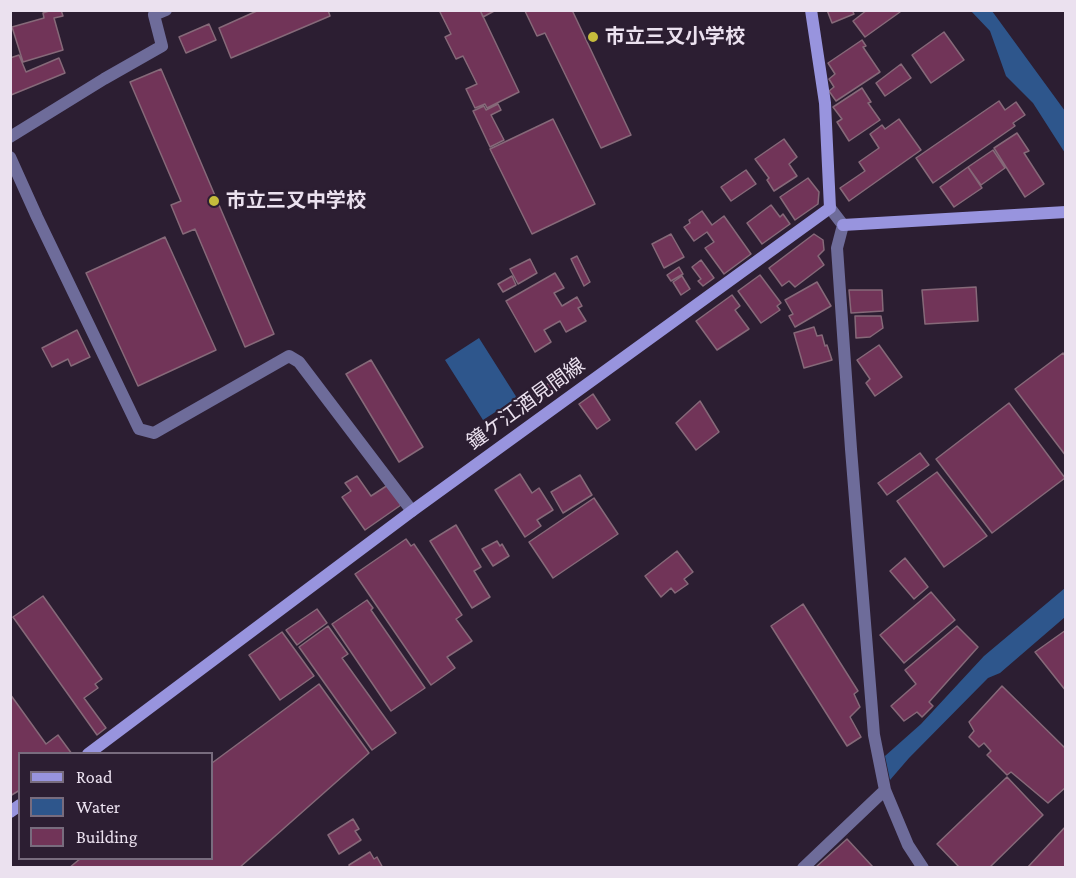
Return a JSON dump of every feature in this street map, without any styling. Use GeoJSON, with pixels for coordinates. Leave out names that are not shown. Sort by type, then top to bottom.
{"type":"FeatureCollection","features":[{"type":"Feature","properties":{"kind":"main road"},"geometry":{"type":"LineString","coordinates":[[811,10],[825,103],[830,207]]}},
{"type":"Feature","properties":{"kind":"main road","name":"鐘ケ江酒見間線"},"geometry":{"type":"LineString","coordinates":[[89,752],[412,511],[830,207]]}},
{"type":"Feature","properties":{"kind":"main road"},"geometry":{"type":"LineString","coordinates":[[843,225],[1065,212]]}},
{"type":"Feature","properties":{"kind":"street"},"geometry":{"type":"LineString","coordinates":[[10,137],[162,46],[154,15],[166,10]]}},
{"type":"Feature","properties":{"kind":"street"},"geometry":{"type":"LineString","coordinates":[[10,157],[140,429],[154,433],[289,356],[299,362],[412,511]]}},
{"type":"Feature","properties":{"kind":"street"},"geometry":{"type":"LineString","coordinates":[[830,207],[843,225],[837,248],[850,449],[872,711],[879,766],[885,790],[908,845],[923,867]]}},
{"type":"Feature","properties":{"kind":"street"},"geometry":{"type":"LineString","coordinates":[[803,867],[885,790]]}},
{"type":"Feature","properties":{"kind":"water"},"geometry":{"type":"Polygon","coordinates":[[[971,11],[992,11],[1065,111],[1065,153],[1033,103],[1006,76],[990,31],[971,11]]]}},
{"type":"Feature","properties":{"kind":"water"},"geometry":{"type":"Polygon","coordinates":[[[479,338],[517,398],[483,420],[445,360],[479,338]]]}},
{"type":"Feature","properties":{"kind":"water"},"geometry":{"type":"Polygon","coordinates":[[[1065,588],[1065,617],[1000,673],[988,678],[890,780],[885,756],[921,724],[984,656],[1065,588]]]}},
{"type":"Feature","properties":{"kind":"building"},"geometry":{"type":"Polygon","coordinates":[[[61,10],[63,16],[54,18],[63,50],[23,62],[12,27],[44,18],[43,13],[61,10]]]}},
{"type":"Feature","properties":{"kind":"building"},"geometry":{"type":"Polygon","coordinates":[[[259,10],[328,10],[330,16],[231,58],[219,28],[259,10]]]}},
{"type":"Feature","properties":{"kind":"building"},"geometry":{"type":"Polygon","coordinates":[[[439,10],[480,10],[519,92],[487,108],[485,104],[475,108],[466,89],[477,84],[463,56],[456,59],[445,37],[451,34],[439,10]]]}},
{"type":"Feature","properties":{"kind":"building"},"geometry":{"type":"Polygon","coordinates":[[[480,10],[496,10],[483,17],[480,10]]]}},
{"type":"Feature","properties":{"kind":"building"},"geometry":{"type":"Polygon","coordinates":[[[572,10],[631,135],[601,148],[545,33],[537,36],[525,11],[572,10]]]}},
{"type":"Feature","properties":{"kind":"building"},"geometry":{"type":"Polygon","coordinates":[[[827,10],[852,10],[854,14],[832,23],[827,10]]]}},
{"type":"Feature","properties":{"kind":"building"},"geometry":{"type":"Polygon","coordinates":[[[867,10],[899,10],[900,12],[865,37],[853,21],[867,10]]]}},
{"type":"Feature","properties":{"kind":"building"},"geometry":{"type":"Polygon","coordinates":[[[209,24],[216,40],[186,53],[179,37],[209,24]]]}},
{"type":"Feature","properties":{"kind":"building"},"geometry":{"type":"Polygon","coordinates":[[[944,32],[964,60],[931,83],[912,55],[944,32]]]}},
{"type":"Feature","properties":{"kind":"building"},"geometry":{"type":"Polygon","coordinates":[[[862,40],[866,46],[863,47],[880,72],[836,101],[829,91],[834,87],[829,79],[835,74],[828,63],[862,40]]]}},
{"type":"Feature","properties":{"kind":"building"},"geometry":{"type":"Polygon","coordinates":[[[19,55],[26,72],[59,58],[65,73],[11,95],[10,58],[19,55]]]}},
{"type":"Feature","properties":{"kind":"building"},"geometry":{"type":"Polygon","coordinates":[[[901,64],[911,78],[885,96],[876,83],[901,64]]]}},
{"type":"Feature","properties":{"kind":"building"},"geometry":{"type":"Polygon","coordinates":[[[161,69],[274,334],[245,347],[195,229],[183,234],[171,205],[181,201],[130,82],[161,69]]]}},
{"type":"Feature","properties":{"kind":"building"},"geometry":{"type":"Polygon","coordinates":[[[862,88],[871,102],[868,103],[880,120],[849,141],[837,122],[842,119],[833,107],[862,88]]]}},
{"type":"Feature","properties":{"kind":"building"},"geometry":{"type":"Polygon","coordinates":[[[999,101],[1005,110],[1016,102],[1025,115],[1013,123],[1015,126],[933,183],[916,158],[999,101]]]}},
{"type":"Feature","properties":{"kind":"building"},"geometry":{"type":"Polygon","coordinates":[[[498,104],[501,110],[491,115],[504,140],[490,147],[473,111],[484,106],[486,110],[498,104]]]}},
{"type":"Feature","properties":{"kind":"building"},"geometry":{"type":"Polygon","coordinates":[[[553,119],[595,204],[532,234],[490,149],[553,119]]]}},
{"type":"Feature","properties":{"kind":"building"},"geometry":{"type":"Polygon","coordinates":[[[899,119],[921,150],[849,201],[840,188],[865,171],[859,162],[879,148],[870,134],[882,125],[885,129],[899,119]]]}},
{"type":"Feature","properties":{"kind":"building"},"geometry":{"type":"Polygon","coordinates":[[[1017,133],[1029,151],[1024,153],[1044,184],[1025,197],[994,148],[1017,133]]]}},
{"type":"Feature","properties":{"kind":"building"},"geometry":{"type":"Polygon","coordinates":[[[784,139],[797,157],[789,164],[797,176],[774,191],[767,180],[769,178],[755,159],[784,139]]]}},
{"type":"Feature","properties":{"kind":"building"},"geometry":{"type":"Polygon","coordinates":[[[993,150],[1005,168],[981,185],[968,167],[993,150]]]}},
{"type":"Feature","properties":{"kind":"building"},"geometry":{"type":"Polygon","coordinates":[[[968,167],[982,188],[954,207],[940,187],[968,167]]]}},
{"type":"Feature","properties":{"kind":"building"},"geometry":{"type":"Polygon","coordinates":[[[746,170],[756,184],[731,201],[721,187],[746,170]]]}},
{"type":"Feature","properties":{"kind":"building"},"geometry":{"type":"Polygon","coordinates":[[[808,178],[819,192],[818,204],[795,220],[780,197],[808,178]]]}},
{"type":"Feature","properties":{"kind":"building"},"geometry":{"type":"Polygon","coordinates":[[[771,205],[780,217],[783,214],[790,224],[762,244],[747,223],[771,205]]]}},
{"type":"Feature","properties":{"kind":"building"},"geometry":{"type":"Polygon","coordinates":[[[702,211],[712,225],[724,216],[751,254],[724,274],[705,248],[714,242],[707,232],[694,241],[684,227],[690,223],[689,220],[702,211]]]}},
{"type":"Feature","properties":{"kind":"building"},"geometry":{"type":"Polygon","coordinates":[[[671,234],[684,257],[664,268],[652,244],[671,234]]]}},
{"type":"Feature","properties":{"kind":"building"},"geometry":{"type":"Polygon","coordinates":[[[814,234],[823,240],[824,250],[818,256],[824,265],[795,287],[789,281],[782,286],[769,268],[814,234]]]}},
{"type":"Feature","properties":{"kind":"building"},"geometry":{"type":"Polygon","coordinates":[[[165,237],[216,350],[138,386],[86,273],[165,237]]]}},
{"type":"Feature","properties":{"kind":"building"},"geometry":{"type":"Polygon","coordinates":[[[577,256],[590,282],[584,286],[571,259],[577,256]]]}},
{"type":"Feature","properties":{"kind":"building"},"geometry":{"type":"Polygon","coordinates":[[[530,259],[537,273],[518,284],[510,269],[530,259]]]}},
{"type":"Feature","properties":{"kind":"building"},"geometry":{"type":"Polygon","coordinates":[[[701,260],[714,278],[703,286],[698,281],[701,279],[692,267],[701,260]]]}},
{"type":"Feature","properties":{"kind":"building"},"geometry":{"type":"Polygon","coordinates":[[[679,267],[683,274],[671,281],[667,275],[679,267]]]}},
{"type":"Feature","properties":{"kind":"building"},"geometry":{"type":"Polygon","coordinates":[[[555,273],[564,288],[554,293],[562,306],[577,297],[582,306],[578,308],[586,321],[566,332],[560,321],[544,330],[551,342],[535,352],[506,301],[555,273]]]}},
{"type":"Feature","properties":{"kind":"building"},"geometry":{"type":"Polygon","coordinates":[[[760,275],[781,303],[777,306],[780,310],[761,323],[738,291],[760,275]]]}},
{"type":"Feature","properties":{"kind":"building"},"geometry":{"type":"Polygon","coordinates":[[[512,276],[516,285],[503,292],[498,284],[512,276]]]}},
{"type":"Feature","properties":{"kind":"building"},"geometry":{"type":"Polygon","coordinates":[[[682,276],[690,289],[681,295],[673,282],[682,276]]]}},
{"type":"Feature","properties":{"kind":"building"},"geometry":{"type":"Polygon","coordinates":[[[817,282],[831,306],[795,327],[789,316],[793,314],[785,300],[817,282]]]}},
{"type":"Feature","properties":{"kind":"building"},"geometry":{"type":"Polygon","coordinates":[[[976,287],[978,321],[925,324],[922,290],[976,287]]]}},
{"type":"Feature","properties":{"kind":"building"},"geometry":{"type":"Polygon","coordinates":[[[849,290],[882,290],[883,311],[851,313],[849,290]]]}},
{"type":"Feature","properties":{"kind":"building"},"geometry":{"type":"Polygon","coordinates":[[[732,295],[740,306],[735,310],[749,329],[717,350],[696,321],[732,295]]]}},
{"type":"Feature","properties":{"kind":"building"},"geometry":{"type":"Polygon","coordinates":[[[855,316],[881,316],[883,328],[870,337],[856,338],[855,316]]]}},
{"type":"Feature","properties":{"kind":"building"},"geometry":{"type":"Polygon","coordinates":[[[814,327],[817,336],[822,335],[832,360],[804,368],[794,333],[814,327]]]}},
{"type":"Feature","properties":{"kind":"building"},"geometry":{"type":"Polygon","coordinates":[[[77,330],[90,357],[71,366],[68,359],[52,367],[42,348],[77,330]]]}},
{"type":"Feature","properties":{"kind":"building"},"geometry":{"type":"Polygon","coordinates":[[[879,345],[902,377],[875,396],[866,383],[870,379],[857,360],[879,345]]]}},
{"type":"Feature","properties":{"kind":"building"},"geometry":{"type":"Polygon","coordinates":[[[1063,353],[1066,357],[1066,456],[1015,389],[1063,353]]]}},
{"type":"Feature","properties":{"kind":"building"},"geometry":{"type":"Polygon","coordinates":[[[371,360],[423,447],[399,462],[346,374],[371,360]]]}},
{"type":"Feature","properties":{"kind":"building"},"geometry":{"type":"Polygon","coordinates":[[[565,367],[572,377],[557,388],[550,378],[565,367]]]}},
{"type":"Feature","properties":{"kind":"building"},"geometry":{"type":"Polygon","coordinates":[[[549,383],[554,390],[539,401],[534,394],[549,383]]]}},
{"type":"Feature","properties":{"kind":"building"},"geometry":{"type":"Polygon","coordinates":[[[593,394],[610,420],[597,429],[579,404],[593,394]]]}},
{"type":"Feature","properties":{"kind":"building"},"geometry":{"type":"Polygon","coordinates":[[[700,401],[719,432],[696,450],[676,423],[700,401]]]}},
{"type":"Feature","properties":{"kind":"building"},"geometry":{"type":"Polygon","coordinates":[[[1009,403],[1065,478],[992,533],[936,459],[1009,403]]]}},
{"type":"Feature","properties":{"kind":"building"},"geometry":{"type":"Polygon","coordinates":[[[920,453],[929,465],[887,495],[878,483],[920,453]]]}},
{"type":"Feature","properties":{"kind":"building"},"geometry":{"type":"Polygon","coordinates":[[[937,472],[987,536],[944,567],[897,501],[937,472]]]}},
{"type":"Feature","properties":{"kind":"building"},"geometry":{"type":"Polygon","coordinates":[[[520,474],[532,493],[539,488],[553,510],[537,520],[541,526],[525,537],[495,490],[520,474]]]}},
{"type":"Feature","properties":{"kind":"building"},"geometry":{"type":"Polygon","coordinates":[[[580,475],[592,495],[563,513],[551,492],[580,475]]]}},
{"type":"Feature","properties":{"kind":"building"},"geometry":{"type":"Polygon","coordinates":[[[357,476],[371,496],[388,485],[401,505],[365,530],[342,497],[351,491],[345,483],[357,476]]]}},
{"type":"Feature","properties":{"kind":"building"},"geometry":{"type":"Polygon","coordinates":[[[594,498],[618,534],[553,578],[529,542],[594,498]]]}},
{"type":"Feature","properties":{"kind":"building"},"geometry":{"type":"Polygon","coordinates":[[[456,525],[481,567],[474,571],[490,597],[472,608],[430,541],[456,525]]]}},
{"type":"Feature","properties":{"kind":"building"},"geometry":{"type":"Polygon","coordinates":[[[406,539],[411,546],[414,544],[462,615],[456,619],[472,641],[447,657],[455,668],[431,685],[355,574],[406,539]]]}},
{"type":"Feature","properties":{"kind":"building"},"geometry":{"type":"Polygon","coordinates":[[[497,541],[500,546],[502,544],[509,556],[493,566],[482,549],[497,541]]]}},
{"type":"Feature","properties":{"kind":"building"},"geometry":{"type":"Polygon","coordinates":[[[677,551],[693,572],[684,579],[688,584],[675,593],[671,588],[661,597],[645,576],[677,551]]]}},
{"type":"Feature","properties":{"kind":"building"},"geometry":{"type":"Polygon","coordinates":[[[905,558],[928,587],[914,599],[890,571],[905,558]]]}},
{"type":"Feature","properties":{"kind":"building"},"geometry":{"type":"Polygon","coordinates":[[[931,592],[955,620],[904,663],[880,635],[931,592]]]}},
{"type":"Feature","properties":{"kind":"building"},"geometry":{"type":"Polygon","coordinates":[[[43,596],[102,679],[95,684],[98,688],[84,698],[106,728],[97,735],[13,617],[43,596]]]}},
{"type":"Feature","properties":{"kind":"building"},"geometry":{"type":"Polygon","coordinates":[[[367,600],[373,608],[371,610],[425,688],[391,711],[332,624],[367,600]]]}},
{"type":"Feature","properties":{"kind":"building"},"geometry":{"type":"Polygon","coordinates":[[[803,604],[858,691],[854,694],[860,707],[850,717],[861,737],[847,746],[771,626],[803,604]]]}},
{"type":"Feature","properties":{"kind":"building"},"geometry":{"type":"Polygon","coordinates":[[[317,609],[327,623],[297,645],[286,630],[317,609]]]}},
{"type":"Feature","properties":{"kind":"building"},"geometry":{"type":"Polygon","coordinates":[[[328,626],[348,654],[342,658],[396,733],[372,750],[299,647],[328,626]]]}},
{"type":"Feature","properties":{"kind":"building"},"geometry":{"type":"Polygon","coordinates":[[[957,626],[978,647],[929,702],[933,706],[922,717],[917,712],[904,721],[891,706],[916,684],[905,670],[957,626]]]}},
{"type":"Feature","properties":{"kind":"building"},"geometry":{"type":"Polygon","coordinates":[[[1066,630],[1066,691],[1035,652],[1066,630]]]}},
{"type":"Feature","properties":{"kind":"building"},"geometry":{"type":"Polygon","coordinates":[[[282,632],[314,676],[280,700],[249,655],[282,632]]]}},
{"type":"Feature","properties":{"kind":"building"},"geometry":{"type":"Polygon","coordinates":[[[319,684],[369,753],[239,868],[69,868],[79,860],[213,860],[213,762],[319,684]]]}},
{"type":"Feature","properties":{"kind":"building"},"geometry":{"type":"Polygon","coordinates":[[[1002,686],[1066,749],[1066,787],[1048,803],[1011,772],[1007,775],[987,755],[991,751],[984,743],[979,747],[969,737],[974,731],[969,722],[1002,686]]]}},
{"type":"Feature","properties":{"kind":"building"},"geometry":{"type":"Polygon","coordinates":[[[10,694],[46,744],[58,735],[71,752],[18,752],[18,791],[10,796],[10,694]]]}},
{"type":"Feature","properties":{"kind":"building"},"geometry":{"type":"Polygon","coordinates":[[[1007,777],[1043,815],[989,868],[960,868],[937,844],[1007,777]]]}},
{"type":"Feature","properties":{"kind":"building"},"geometry":{"type":"Polygon","coordinates":[[[353,819],[359,829],[355,831],[361,840],[339,854],[328,835],[353,819]]]}},
{"type":"Feature","properties":{"kind":"building"},"geometry":{"type":"Polygon","coordinates":[[[1066,826],[1066,868],[1027,868],[1066,826]]]}},
{"type":"Feature","properties":{"kind":"building"},"geometry":{"type":"Polygon","coordinates":[[[847,839],[873,867],[816,868],[816,867],[847,839]]]}},
{"type":"Feature","properties":{"kind":"building"},"geometry":{"type":"Polygon","coordinates":[[[370,852],[374,859],[377,857],[383,868],[350,868],[349,865],[370,852]]]}},
{"type":"Feature","properties":{"kind":"place","name":"市立三又小学校"},"geometry":{"type":"Point","coordinates":[593,37]}},
{"type":"Feature","properties":{"kind":"place","name":"市立三又中学校"},"geometry":{"type":"Point","coordinates":[214,201]}}]}
